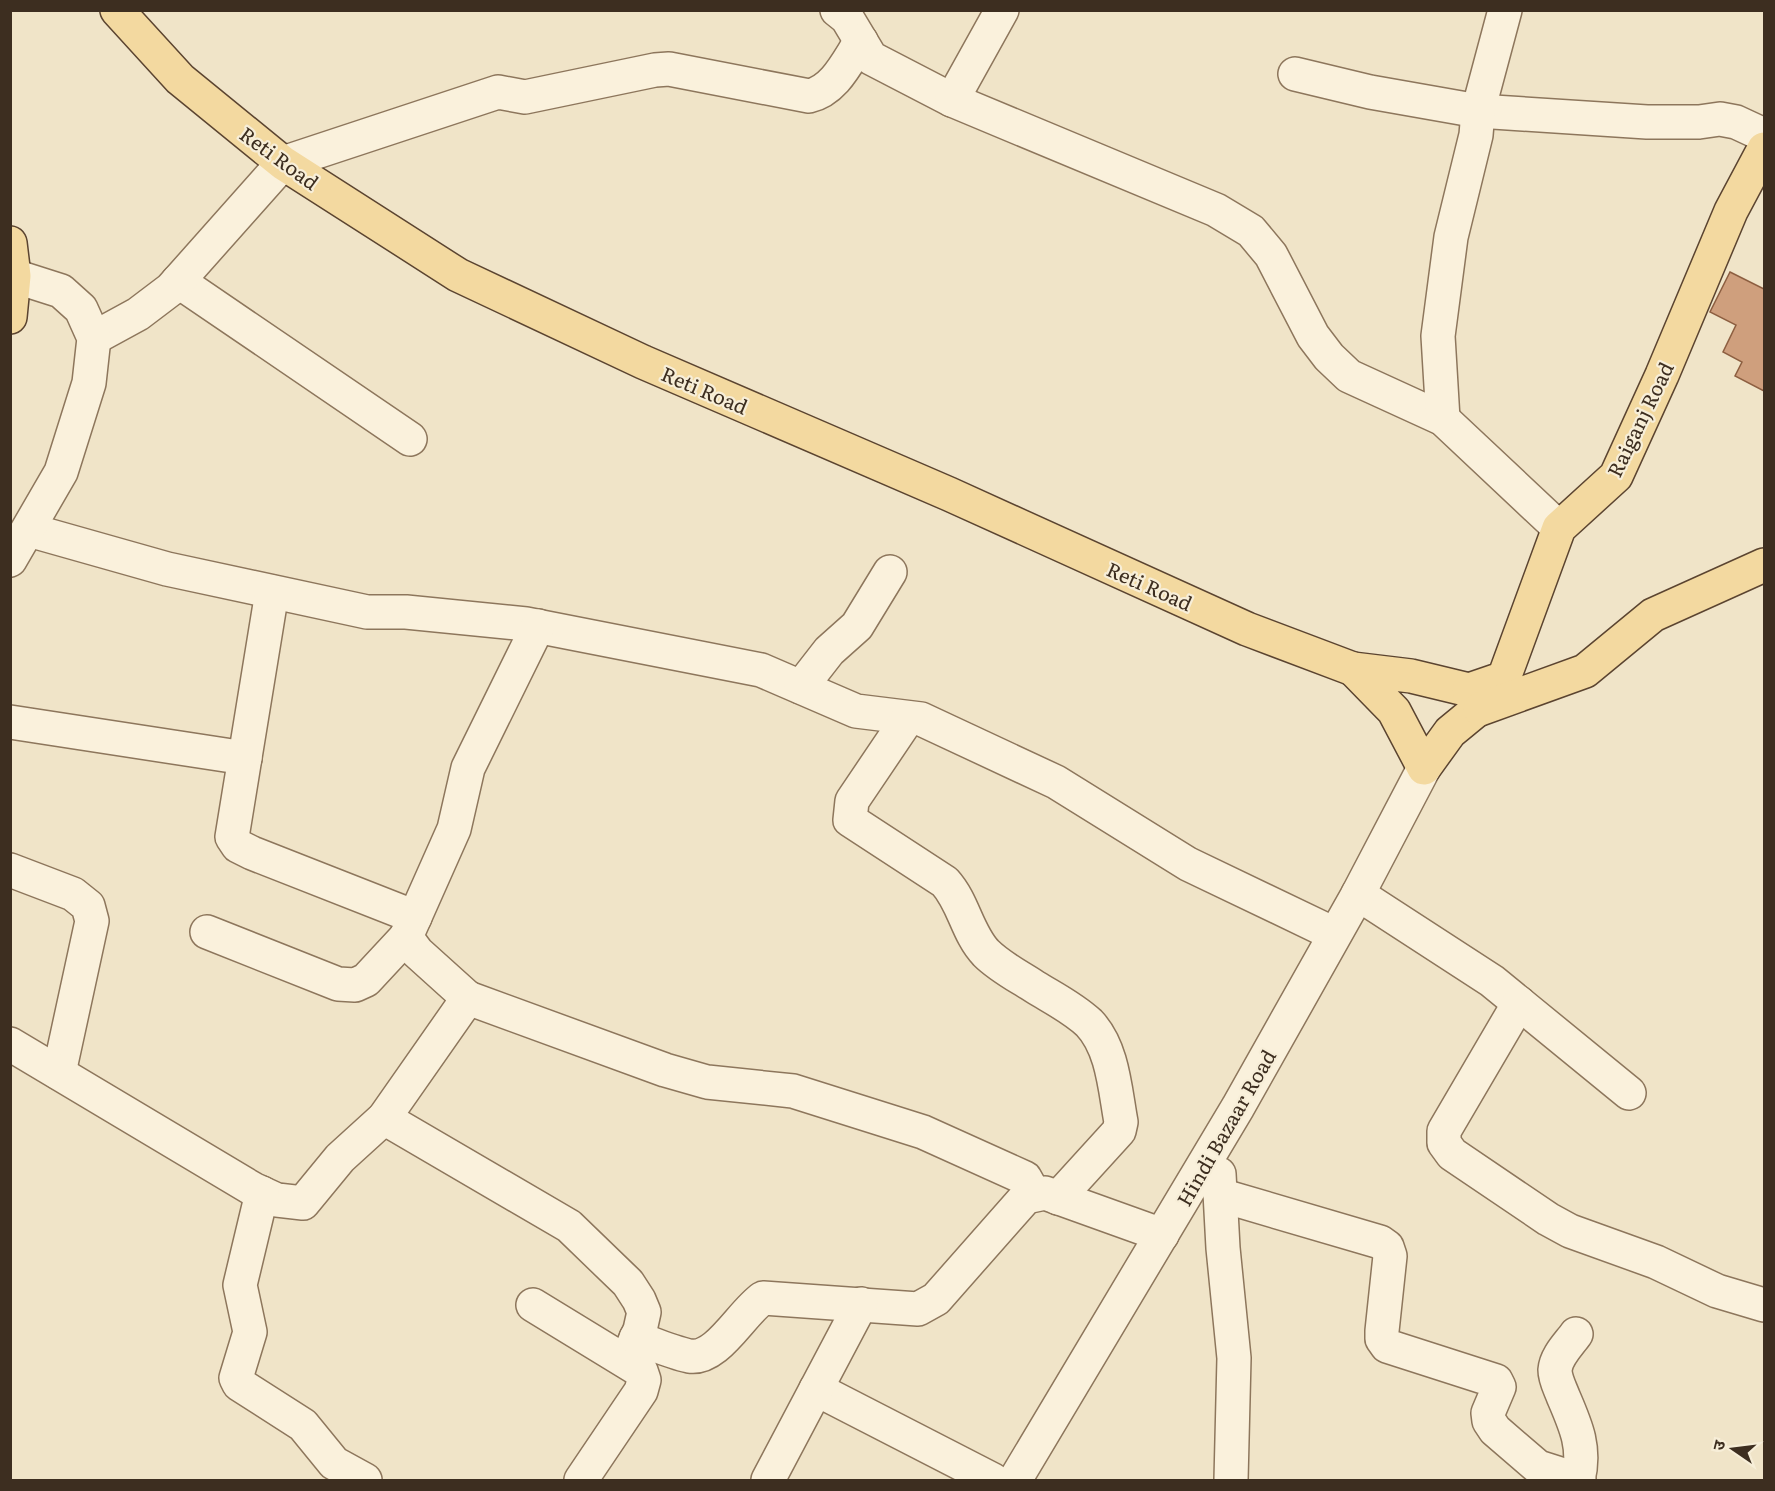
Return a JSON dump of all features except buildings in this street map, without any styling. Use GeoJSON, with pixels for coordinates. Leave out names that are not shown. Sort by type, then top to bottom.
{"type":"FeatureCollection","features":[{"type":"Feature","properties":{"kind":"main road","name":"Reti Road"},"geometry":{"type":"LineString","coordinates":[[117,10],[180,79],[283,163],[458,275],[643,362],[950,494],[1247,629],[1353,669]]}},
{"type":"Feature","properties":{"kind":"main road","name":"Raiganj Road"},"geometry":{"type":"LineString","coordinates":[[1473,700],[1504,678],[1560,528],[1616,476],[1662,375],[1731,211],[1764,148]]}},
{"type":"Feature","properties":{"kind":"main road"},"geometry":{"type":"LineString","coordinates":[[10,243],[14,276],[10,317]]}},
{"type":"Feature","properties":{"kind":"main road"},"geometry":{"type":"LineString","coordinates":[[1353,669],[1411,676],[1473,700],[1585,671],[1653,615],[1764,565]]}},
{"type":"Feature","properties":{"kind":"main road"},"geometry":{"type":"LineString","coordinates":[[1353,669],[1395,711],[1424,768],[1473,700]]}},
{"type":"Feature","properties":{"kind":"street"},"geometry":{"type":"LineString","coordinates":[[837,10],[848,18],[871,58],[952,100],[1216,210],[1251,231],[1271,255],[1313,336],[1329,357],[1349,376],[1443,419],[1560,528]]}},
{"type":"Feature","properties":{"kind":"street"},"geometry":{"type":"LineString","coordinates":[[952,100],[1002,10]]}},
{"type":"Feature","properties":{"kind":"street"},"geometry":{"type":"LineString","coordinates":[[1443,419],[1438,336],[1451,237],[1476,135],[1478,111],[1504,10]]}},
{"type":"Feature","properties":{"kind":"street"},"geometry":{"type":"LineString","coordinates":[[94,338],[138,314],[178,281],[283,163],[498,92],[525,97],[655,70],[669,69],[809,96],[822,93],[831,84],[861,41]]}},
{"type":"Feature","properties":{"kind":"street"},"geometry":{"type":"LineString","coordinates":[[1295,74],[1370,92],[1478,111],[1647,122],[1699,122],[1720,119],[1736,122],[1764,148]]}},
{"type":"Feature","properties":{"kind":"street"},"geometry":{"type":"LineString","coordinates":[[10,560],[61,472],[89,383],[94,338],[81,309],[61,291],[14,276]]}},
{"type":"Feature","properties":{"kind":"street"},"geometry":{"type":"LineString","coordinates":[[178,281],[410,439]]}},
{"type":"Feature","properties":{"kind":"street"},"geometry":{"type":"LineString","coordinates":[[29,530],[167,568],[367,612],[406,612],[538,626],[761,670],[856,711],[921,719],[1056,782],[1188,864],[1334,934]]}},
{"type":"Feature","properties":{"kind":"street"},"geometry":{"type":"LineString","coordinates":[[801,687],[829,651],[857,626],[890,572]]}},
{"type":"Feature","properties":{"kind":"street"},"geometry":{"type":"LineString","coordinates":[[272,592],[232,837],[238,846],[411,927]]}},
{"type":"Feature","properties":{"kind":"street"},"geometry":{"type":"LineString","coordinates":[[207,932],[338,984],[355,985],[366,980],[411,927],[454,829],[468,768],[538,626]]}},
{"type":"Feature","properties":{"kind":"street"},"geometry":{"type":"LineString","coordinates":[[908,718],[852,801],[850,820],[945,882],[956,893],[977,943],[984,951],[995,962],[1077,1013],[1090,1024],[1099,1037],[1112,1068],[1121,1122],[1119,1131],[1046,1196]]}},
{"type":"Feature","properties":{"kind":"street"},"geometry":{"type":"LineString","coordinates":[[10,722],[244,758]]}},
{"type":"Feature","properties":{"kind":"street","name":"Hindi Bazaar Road"},"geometry":{"type":"LineString","coordinates":[[1015,1480],[1238,1107],[1358,894],[1424,768]]}},
{"type":"Feature","properties":{"kind":"street"},"geometry":{"type":"LineString","coordinates":[[10,870],[73,894],[88,906],[92,921],[58,1073]]}},
{"type":"Feature","properties":{"kind":"street"},"geometry":{"type":"LineString","coordinates":[[1358,894],[1461,959],[1629,1093]]}},
{"type":"Feature","properties":{"kind":"street"},"geometry":{"type":"LineString","coordinates":[[411,927],[417,952],[468,998],[665,1070],[707,1082],[793,1091],[923,1132],[1025,1178],[1046,1196]]}},
{"type":"Feature","properties":{"kind":"street"},"geometry":{"type":"LineString","coordinates":[[10,1044],[262,1193],[277,1200],[303,1203],[340,1158],[384,1118],[468,998]]}},
{"type":"Feature","properties":{"kind":"street"},"geometry":{"type":"LineString","coordinates":[[1519,1003],[1444,1131],[1444,1143],[1452,1155],[1548,1219],[1570,1231],[1656,1262],[1717,1290],[1764,1305]]}},
{"type":"Feature","properties":{"kind":"street"},"geometry":{"type":"LineString","coordinates":[[1231,1480],[1234,1358],[1219,1176],[1238,1107]]}},
{"type":"Feature","properties":{"kind":"street"},"geometry":{"type":"LineString","coordinates":[[384,1118],[568,1226],[627,1283],[639,1300],[644,1312],[631,1350],[644,1380],[640,1391],[582,1480]]}},
{"type":"Feature","properties":{"kind":"street"},"geometry":{"type":"LineString","coordinates":[[262,1193],[240,1285],[250,1332],[236,1378],[239,1384],[303,1425],[334,1463],[365,1480]]}},
{"type":"Feature","properties":{"kind":"street"},"geometry":{"type":"LineString","coordinates":[[1220,1195],[1380,1242],[1387,1247],[1390,1256],[1382,1339],[1388,1346],[1496,1381],[1499,1387],[1488,1413],[1489,1421],[1495,1430],[1538,1467],[1578,1480],[1582,1466],[1581,1438],[1557,1382],[1555,1368],[1560,1355],[1576,1334]]}},
{"type":"Feature","properties":{"kind":"street"},"geometry":{"type":"LineString","coordinates":[[533,1305],[631,1350],[700,1356],[711,1353],[752,1305],[763,1298],[918,1309],[928,1305],[936,1299],[1026,1197],[1046,1196],[1162,1235]]}},
{"type":"Feature","properties":{"kind":"street"},"geometry":{"type":"LineString","coordinates":[[768,1480],[861,1304]]}},
{"type":"Feature","properties":{"kind":"street"},"geometry":{"type":"LineString","coordinates":[[816,1389],[993,1480]]}}]}
